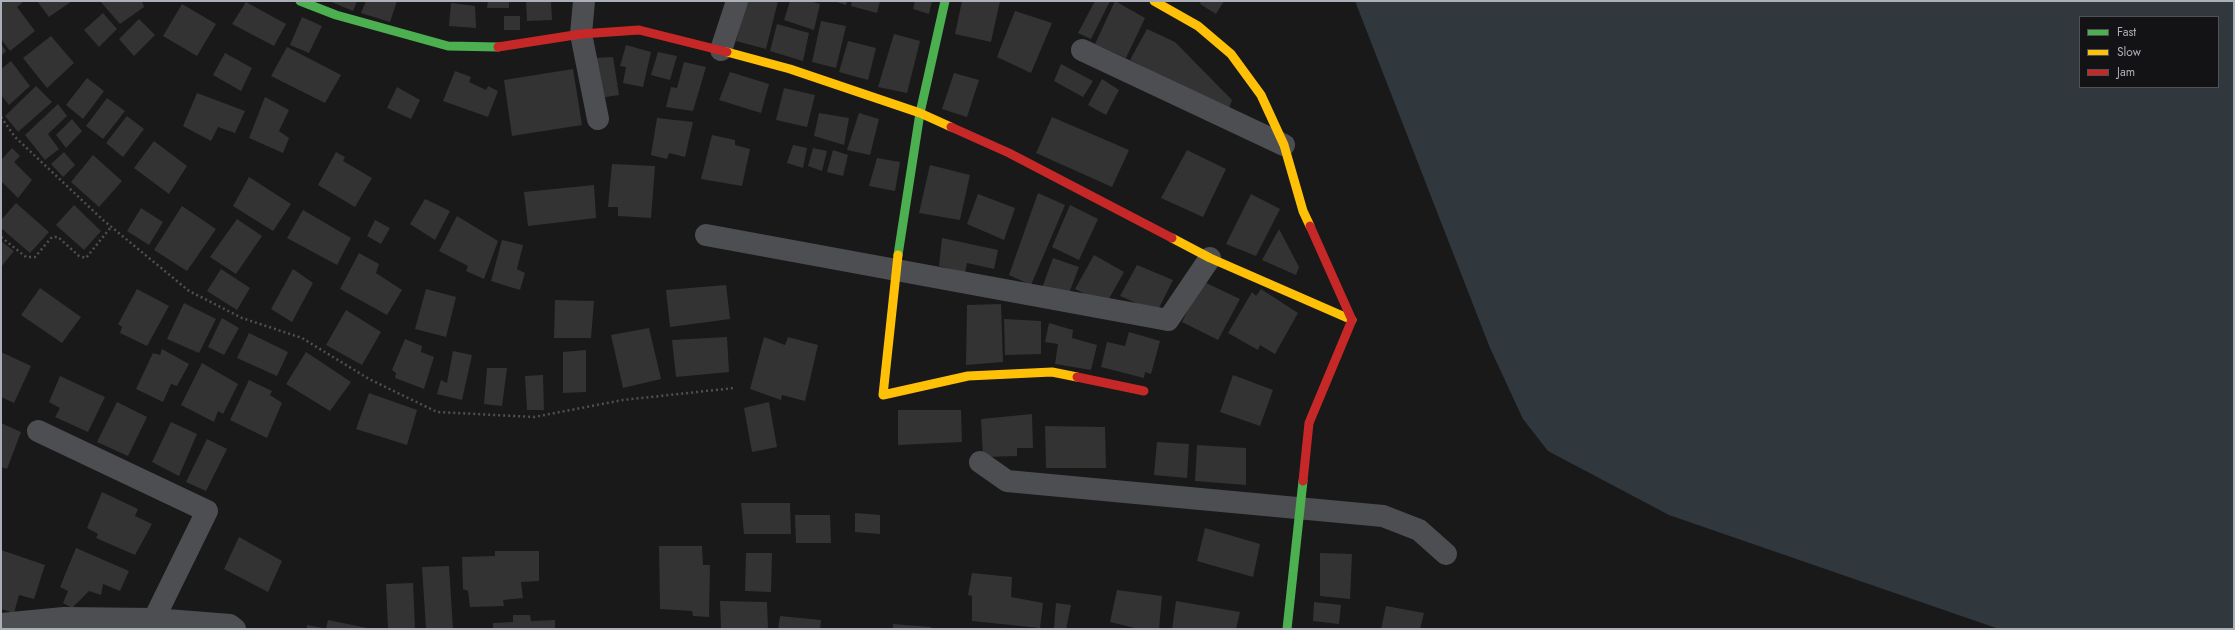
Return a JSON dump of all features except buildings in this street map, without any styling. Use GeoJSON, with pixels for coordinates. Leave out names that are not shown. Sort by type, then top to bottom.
{"type":"FeatureCollection","features":[{"type":"Feature","properties":{"kind":"street"},"geometry":{"type":"LineString","coordinates":[[300,1],[336,15],[448,46],[498,47],[581,34],[639,30],[721,50],[790,70],[920,113],[1009,153],[1210,258],[1352,320]]}},
{"type":"Feature","properties":{"kind":"street"},"geometry":{"type":"LineString","coordinates":[[584,1],[581,34],[598,119]]}},
{"type":"Feature","properties":{"kind":"street"},"geometry":{"type":"LineString","coordinates":[[721,50],[737,1]]}},
{"type":"Feature","properties":{"kind":"street"},"geometry":{"type":"LineString","coordinates":[[945,1],[920,113],[896,270],[883,395],[968,376],[1052,372],[1144,391]]}},
{"type":"Feature","properties":{"kind":"street"},"geometry":{"type":"LineString","coordinates":[[1154,1],[1198,26],[1232,54],[1261,95],[1284,145],[1303,211],[1352,320],[1309,423],[1287,629]]}},
{"type":"Feature","properties":{"kind":"street"},"geometry":{"type":"LineString","coordinates":[[1082,50],[1284,145]]}},
{"type":"Feature","properties":{"kind":"street"},"geometry":{"type":"LineString","coordinates":[[706,235],[1168,320],[1210,258]]}},
{"type":"Feature","properties":{"kind":"street"},"geometry":{"type":"LineString","coordinates":[[38,431],[207,511],[154,619]]}},
{"type":"Feature","properties":{"kind":"street"},"geometry":{"type":"LineString","coordinates":[[980,462],[1007,481],[1383,516],[1419,530],[1446,554]]}},
{"type":"Feature","properties":{"kind":"street"},"geometry":{"type":"LineString","coordinates":[[1,624],[64,618],[154,619],[230,625],[235,629]]}},
{"type":"Feature","properties":{"kind":"path"},"geometry":{"type":"LineString","coordinates":[[1,117],[15,136],[112,227],[189,291],[242,318],[302,338],[369,379],[436,412],[534,416],[623,400],[734,388]]}},
{"type":"Feature","properties":{"kind":"path"},"geometry":{"type":"LineString","coordinates":[[1,237],[26,257],[35,257],[52,237],[58,237],[79,256],[86,258],[112,227]]}},
{"type":"Feature","properties":{"kind":"shaded area"},"geometry":{"type":"Polygon","coordinates":[[[1355,1],[2234,1],[2234,629],[1999,629],[1669,515],[1548,451],[1523,419],[1490,348],[1355,1]]]}},
{"type":"Feature","properties":{"kind":"traffic: fast"},"geometry":{"type":"LineString","coordinates":[[300,1],[336,15],[448,46],[498,47]]}},
{"type":"Feature","properties":{"kind":"traffic: fast"},"geometry":{"type":"LineString","coordinates":[[898,255],[920,113],[945,1]]}},
{"type":"Feature","properties":{"kind":"traffic: fast"},"geometry":{"type":"LineString","coordinates":[[1287,629],[1303,481]]}},
{"type":"Feature","properties":{"kind":"traffic: slow"},"geometry":{"type":"LineString","coordinates":[[1154,1],[1198,26],[1231,54],[1261,95],[1284,145],[1303,211],[1310,226]]}},
{"type":"Feature","properties":{"kind":"traffic: slow"},"geometry":{"type":"LineString","coordinates":[[727,52],[790,69],[920,113],[951,127]]}},
{"type":"Feature","properties":{"kind":"traffic: slow"},"geometry":{"type":"LineString","coordinates":[[1172,238],[1210,258],[1352,320]]}},
{"type":"Feature","properties":{"kind":"traffic: slow"},"geometry":{"type":"LineString","coordinates":[[898,255],[883,395],[968,376],[1052,372],[1077,377]]}},
{"type":"Feature","properties":{"kind":"traffic: jam"},"geometry":{"type":"LineString","coordinates":[[498,47],[581,34],[639,30],[727,52]]}},
{"type":"Feature","properties":{"kind":"traffic: jam"},"geometry":{"type":"LineString","coordinates":[[951,127],[1009,153],[1172,238]]}},
{"type":"Feature","properties":{"kind":"traffic: jam"},"geometry":{"type":"LineString","coordinates":[[1303,481],[1309,423],[1352,320],[1310,226]]}},
{"type":"Feature","properties":{"kind":"traffic: jam"},"geometry":{"type":"LineString","coordinates":[[1077,377],[1144,391]]}}]}
